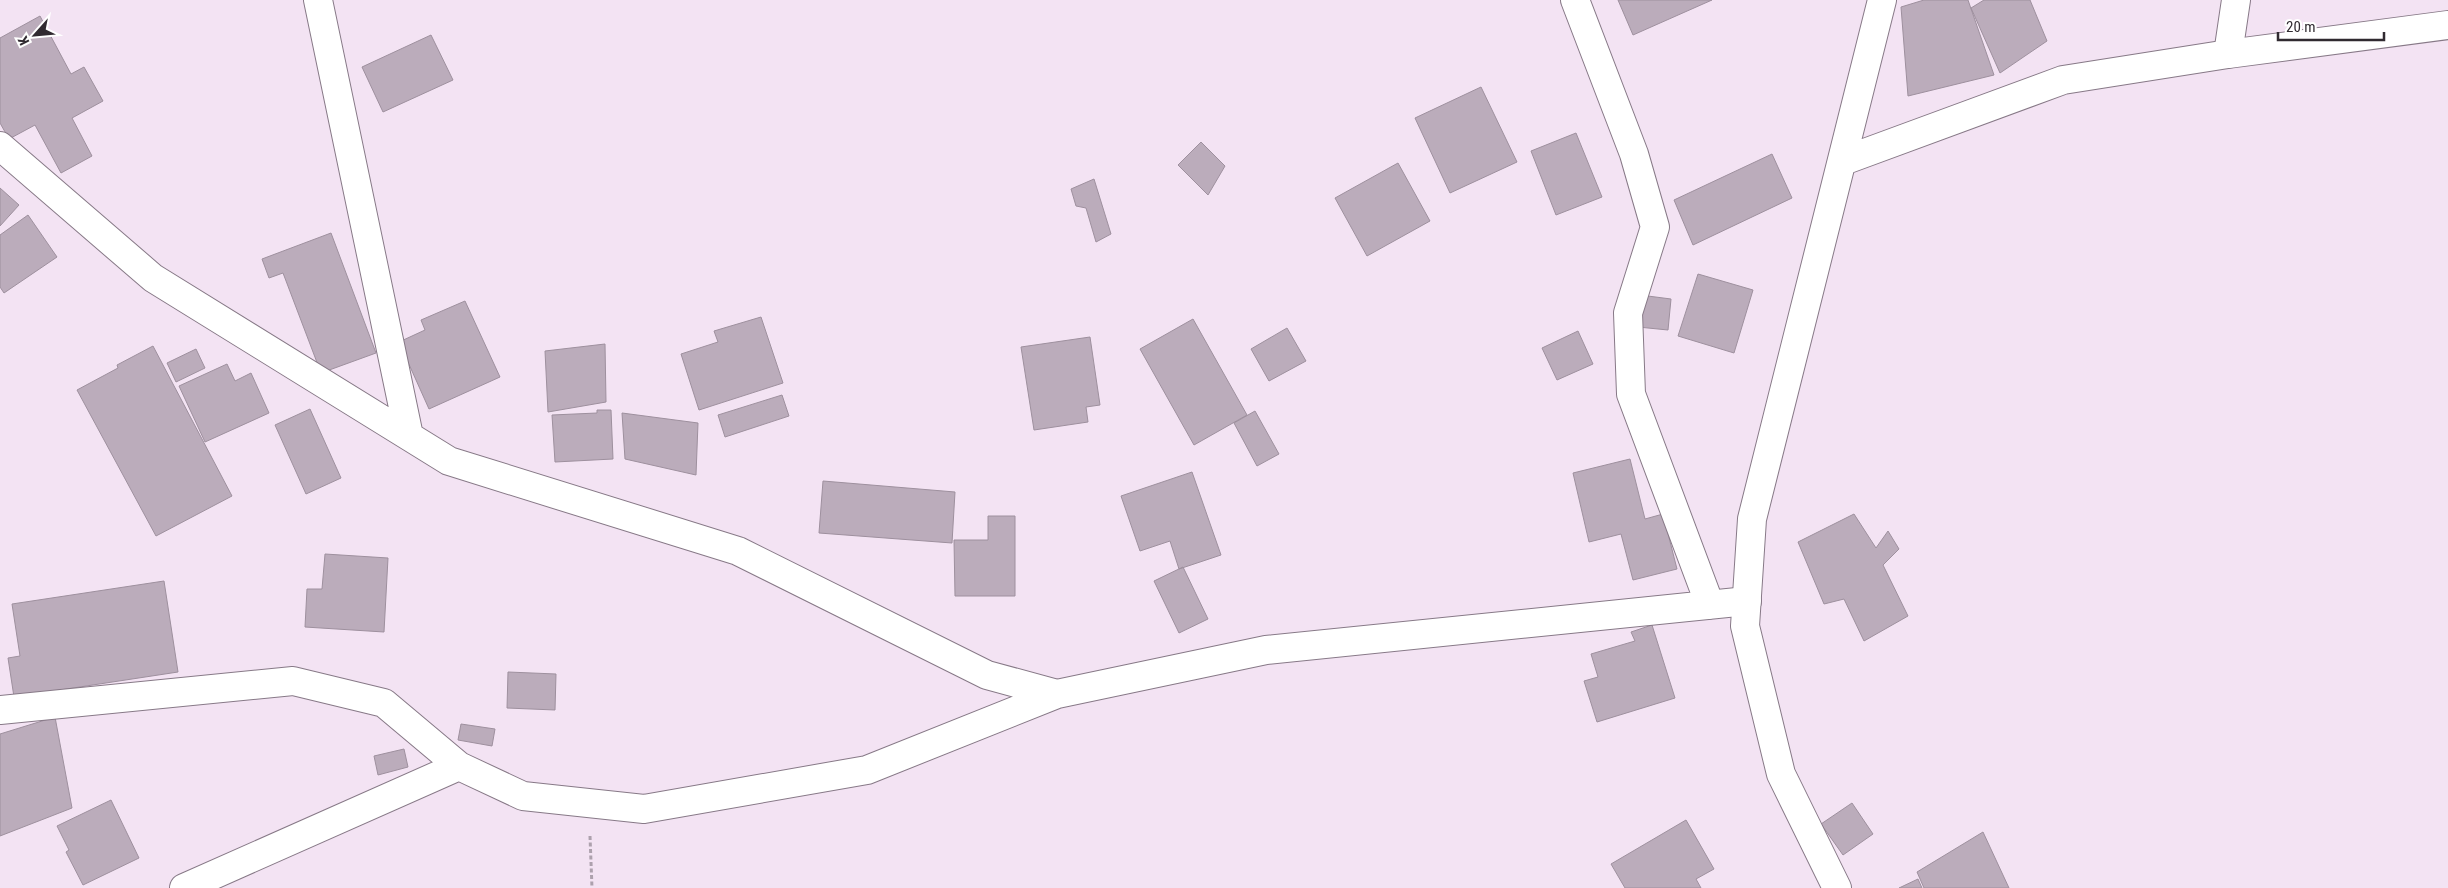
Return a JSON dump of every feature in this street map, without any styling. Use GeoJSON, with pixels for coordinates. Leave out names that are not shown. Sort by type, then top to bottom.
{"type":"FeatureCollection","features":[{"type":"Feature","properties":{"kind":"street"},"geometry":{"type":"LineString","coordinates":[[318,0],[409,436]]}},
{"type":"Feature","properties":{"kind":"street"},"geometry":{"type":"LineString","coordinates":[[1575,0],[1634,154],[1655,227],[1628,313],[1631,394],[1710,605]]}},
{"type":"Feature","properties":{"kind":"street"},"geometry":{"type":"LineString","coordinates":[[1837,888],[1781,774],[1745,626],[1752,519],[1882,0]]}},
{"type":"Feature","properties":{"kind":"street"},"geometry":{"type":"LineString","coordinates":[[2228,54],[2236,0]]}},
{"type":"Feature","properties":{"kind":"street"},"geometry":{"type":"LineString","coordinates":[[1843,161],[2063,80],[2228,54],[2448,25]]}},
{"type":"Feature","properties":{"kind":"street"},"geometry":{"type":"LineString","coordinates":[[0,146],[153,278],[449,460],[738,551],[987,674],[1057,694]]}},
{"type":"Feature","properties":{"kind":"street"},"geometry":{"type":"LineString","coordinates":[[0,710],[293,681],[384,703],[458,766],[523,796],[644,809],[867,770],[1057,694],[1266,650],[1747,601]]}},
{"type":"Feature","properties":{"kind":"street"},"geometry":{"type":"LineString","coordinates":[[184,888],[458,766]]}},
{"type":"Feature","properties":{"kind":"path"},"geometry":{"type":"LineString","coordinates":[[589,803],[592,888]]}},
{"type":"Feature","properties":{"kind":"building"},"geometry":{"type":"Polygon","coordinates":[[[1618,0],[1712,0],[1633,35],[1618,0]]]}},
{"type":"Feature","properties":{"kind":"building"},"geometry":{"type":"Polygon","coordinates":[[[1924,0],[1968,0],[1994,75],[1908,96],[1901,7],[1924,0]]]}},
{"type":"Feature","properties":{"kind":"building"},"geometry":{"type":"Polygon","coordinates":[[[1984,0],[2030,0],[2047,41],[2000,73],[1971,8],[1984,0]]]}},
{"type":"Feature","properties":{"kind":"building"},"geometry":{"type":"Polygon","coordinates":[[[40,16],[71,74],[84,67],[103,101],[72,118],[92,156],[61,173],[35,125],[9,139],[0,123],[0,38],[40,16]]]}},
{"type":"Feature","properties":{"kind":"building"},"geometry":{"type":"Polygon","coordinates":[[[431,35],[453,80],[383,112],[362,67],[431,35]]]}},
{"type":"Feature","properties":{"kind":"building"},"geometry":{"type":"Polygon","coordinates":[[[1481,87],[1517,162],[1450,193],[1415,118],[1481,87]]]}},
{"type":"Feature","properties":{"kind":"building"},"geometry":{"type":"Polygon","coordinates":[[[1576,133],[1602,197],[1556,215],[1531,151],[1576,133]]]}},
{"type":"Feature","properties":{"kind":"building"},"geometry":{"type":"Polygon","coordinates":[[[1201,142],[1225,166],[1208,195],[1178,165],[1201,142]]]}},
{"type":"Feature","properties":{"kind":"building"},"geometry":{"type":"Polygon","coordinates":[[[1772,154],[1792,198],[1693,245],[1674,200],[1772,154]]]}},
{"type":"Feature","properties":{"kind":"building"},"geometry":{"type":"Polygon","coordinates":[[[1398,163],[1430,221],[1367,256],[1335,198],[1398,163]]]}},
{"type":"Feature","properties":{"kind":"building"},"geometry":{"type":"Polygon","coordinates":[[[1094,179],[1111,234],[1096,242],[1086,208],[1076,206],[1071,189],[1094,179]]]}},
{"type":"Feature","properties":{"kind":"building"},"geometry":{"type":"Polygon","coordinates":[[[0,188],[19,205],[0,226],[0,188]]]}},
{"type":"Feature","properties":{"kind":"building"},"geometry":{"type":"Polygon","coordinates":[[[28,215],[57,257],[4,293],[0,287],[0,235],[28,215]]]}},
{"type":"Feature","properties":{"kind":"building"},"geometry":{"type":"Polygon","coordinates":[[[331,233],[376,353],[321,373],[283,273],[269,278],[262,259],[331,233]]]}},
{"type":"Feature","properties":{"kind":"building"},"geometry":{"type":"Polygon","coordinates":[[[1698,274],[1753,290],[1734,353],[1678,336],[1698,274]]]}},
{"type":"Feature","properties":{"kind":"building"},"geometry":{"type":"Polygon","coordinates":[[[1640,295],[1671,299],[1668,330],[1638,327],[1640,295]]]}},
{"type":"Feature","properties":{"kind":"building"},"geometry":{"type":"Polygon","coordinates":[[[465,301],[500,377],[429,409],[399,342],[425,330],[421,320],[465,301]]]}},
{"type":"Feature","properties":{"kind":"building"},"geometry":{"type":"Polygon","coordinates":[[[761,317],[783,383],[699,410],[681,354],[718,342],[714,331],[761,317]]]}},
{"type":"Feature","properties":{"kind":"building"},"geometry":{"type":"Polygon","coordinates":[[[1193,319],[1247,415],[1194,445],[1140,349],[1193,319]]]}},
{"type":"Feature","properties":{"kind":"building"},"geometry":{"type":"Polygon","coordinates":[[[1287,328],[1306,361],[1269,381],[1251,349],[1287,328]]]}},
{"type":"Feature","properties":{"kind":"building"},"geometry":{"type":"Polygon","coordinates":[[[1578,331],[1593,364],[1557,380],[1542,348],[1578,331]]]}},
{"type":"Feature","properties":{"kind":"building"},"geometry":{"type":"Polygon","coordinates":[[[1090,337],[1100,405],[1086,407],[1088,422],[1034,430],[1021,347],[1090,337]]]}},
{"type":"Feature","properties":{"kind":"building"},"geometry":{"type":"Polygon","coordinates":[[[605,344],[606,402],[548,412],[545,351],[605,344]]]}},
{"type":"Feature","properties":{"kind":"building"},"geometry":{"type":"Polygon","coordinates":[[[153,346],[232,496],[156,536],[77,390],[118,368],[117,365],[153,346]]]}},
{"type":"Feature","properties":{"kind":"building"},"geometry":{"type":"Polygon","coordinates":[[[196,349],[205,368],[176,382],[167,363],[196,349]]]}},
{"type":"Feature","properties":{"kind":"building"},"geometry":{"type":"Polygon","coordinates":[[[227,364],[235,381],[251,373],[269,413],[205,442],[179,386],[227,364]]]}},
{"type":"Feature","properties":{"kind":"building"},"geometry":{"type":"Polygon","coordinates":[[[782,395],[789,416],[725,437],[718,415],[782,395]]]}},
{"type":"Feature","properties":{"kind":"building"},"geometry":{"type":"Polygon","coordinates":[[[310,409],[341,478],[306,494],[275,425],[310,409]]]}},
{"type":"Feature","properties":{"kind":"building"},"geometry":{"type":"Polygon","coordinates":[[[597,410],[611,410],[613,459],[555,462],[552,415],[597,413],[597,410]]]}},
{"type":"Feature","properties":{"kind":"building"},"geometry":{"type":"Polygon","coordinates":[[[1255,411],[1279,454],[1257,466],[1234,423],[1255,411]]]}},
{"type":"Feature","properties":{"kind":"building"},"geometry":{"type":"Polygon","coordinates":[[[622,413],[698,423],[696,475],[625,459],[622,413]]]}},
{"type":"Feature","properties":{"kind":"building"},"geometry":{"type":"Polygon","coordinates":[[[1630,459],[1645,519],[1663,514],[1677,569],[1633,580],[1621,534],[1589,542],[1573,473],[1630,459]]]}},
{"type":"Feature","properties":{"kind":"building"},"geometry":{"type":"Polygon","coordinates":[[[1192,472],[1221,555],[1179,569],[1170,541],[1140,551],[1121,496],[1192,472]]]}},
{"type":"Feature","properties":{"kind":"building"},"geometry":{"type":"Polygon","coordinates":[[[823,481],[955,492],[952,543],[819,533],[823,481]]]}},
{"type":"Feature","properties":{"kind":"building"},"geometry":{"type":"Polygon","coordinates":[[[1854,514],[1876,548],[1888,531],[1899,549],[1883,565],[1908,616],[1864,641],[1844,599],[1824,604],[1798,542],[1854,514]]]}},
{"type":"Feature","properties":{"kind":"building"},"geometry":{"type":"Polygon","coordinates":[[[988,516],[1015,516],[1015,596],[955,596],[954,540],[988,540],[988,516]]]}},
{"type":"Feature","properties":{"kind":"building"},"geometry":{"type":"Polygon","coordinates":[[[325,554],[388,558],[384,632],[305,627],[307,589],[322,589],[325,554]]]}},
{"type":"Feature","properties":{"kind":"building"},"geometry":{"type":"Polygon","coordinates":[[[1183,567],[1208,619],[1179,633],[1154,581],[1183,567]]]}},
{"type":"Feature","properties":{"kind":"building"},"geometry":{"type":"Polygon","coordinates":[[[164,581],[178,672],[14,697],[8,658],[20,656],[12,604],[164,581]]]}},
{"type":"Feature","properties":{"kind":"building"},"geometry":{"type":"Polygon","coordinates":[[[1652,625],[1675,698],[1597,722],[1584,681],[1598,677],[1591,654],[1635,641],[1631,632],[1652,625]]]}},
{"type":"Feature","properties":{"kind":"building"},"geometry":{"type":"Polygon","coordinates":[[[508,672],[556,674],[555,710],[507,708],[508,672]]]}},
{"type":"Feature","properties":{"kind":"building"},"geometry":{"type":"Polygon","coordinates":[[[55,717],[72,808],[0,836],[0,734],[55,717]]]}},
{"type":"Feature","properties":{"kind":"building"},"geometry":{"type":"Polygon","coordinates":[[[461,724],[495,729],[492,746],[458,740],[461,724]]]}},
{"type":"Feature","properties":{"kind":"building"},"geometry":{"type":"Polygon","coordinates":[[[404,749],[408,767],[378,775],[374,756],[404,749]]]}},
{"type":"Feature","properties":{"kind":"building"},"geometry":{"type":"Polygon","coordinates":[[[111,800],[139,858],[83,885],[66,852],[69,850],[57,826],[111,800]]]}},
{"type":"Feature","properties":{"kind":"building"},"geometry":{"type":"Polygon","coordinates":[[[1852,803],[1873,834],[1843,855],[1821,824],[1852,803]]]}},
{"type":"Feature","properties":{"kind":"building"},"geometry":{"type":"Polygon","coordinates":[[[1686,820],[1714,869],[1696,879],[1701,888],[1625,888],[1611,864],[1686,820]]]}},
{"type":"Feature","properties":{"kind":"building"},"geometry":{"type":"Polygon","coordinates":[[[1983,832],[2009,888],[1924,888],[1917,872],[1983,832]]]}},
{"type":"Feature","properties":{"kind":"building"},"geometry":{"type":"Polygon","coordinates":[[[1918,879],[1922,888],[1899,888],[1918,879]]]}}]}
